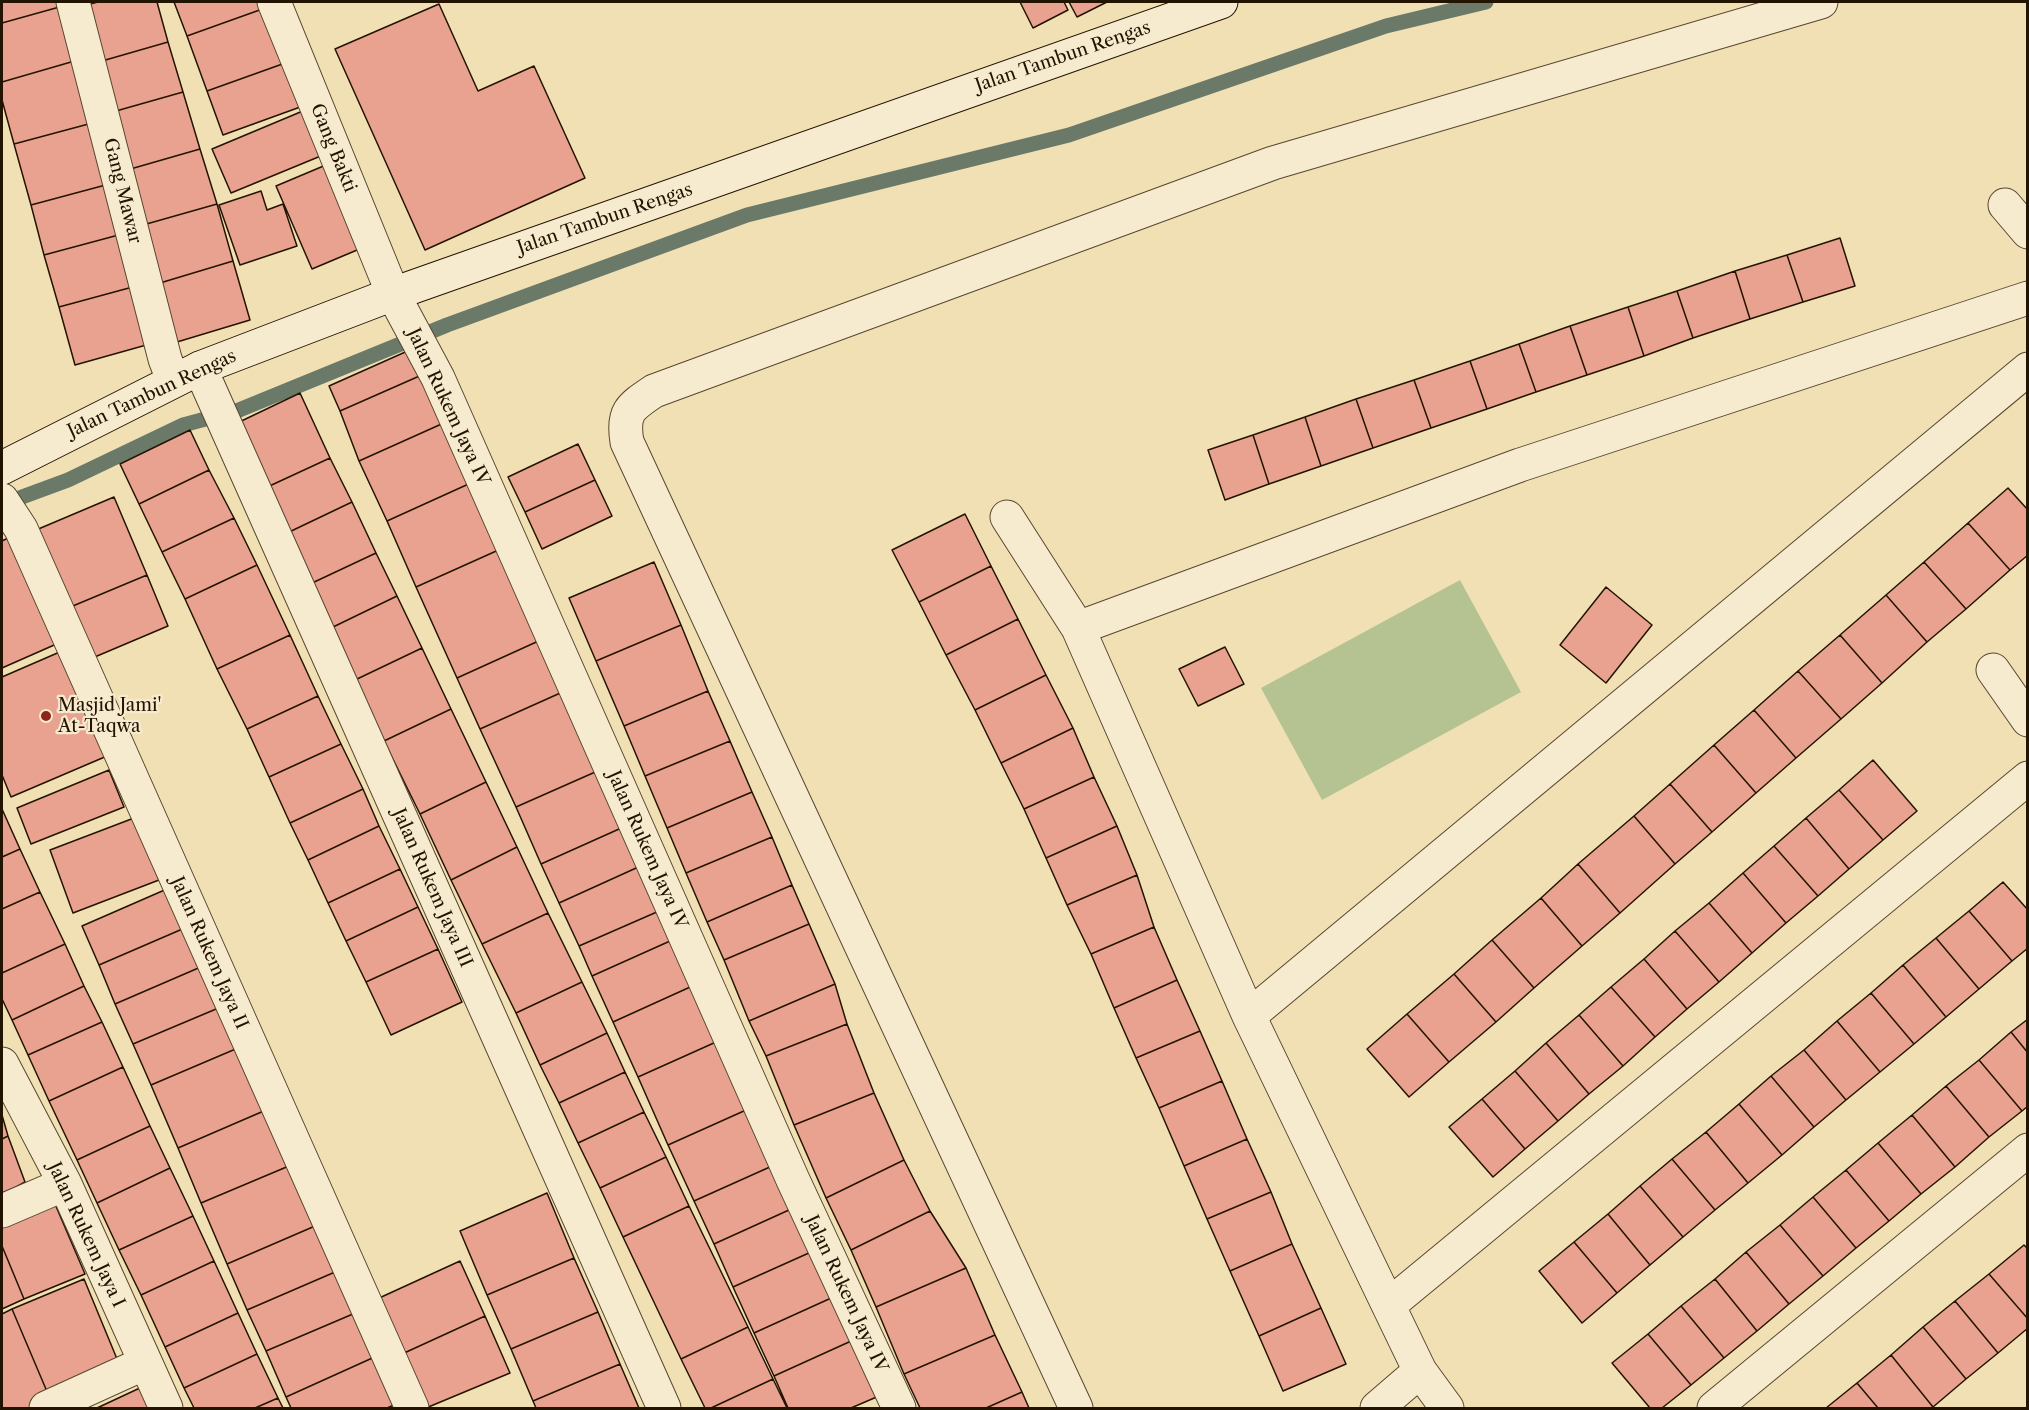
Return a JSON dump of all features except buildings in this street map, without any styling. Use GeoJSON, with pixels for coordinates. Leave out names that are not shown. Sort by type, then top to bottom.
{"type":"FeatureCollection","features":[{"type":"Feature","properties":{"kind":"street","name":"Gang Mawar"},"geometry":{"type":"LineString","coordinates":[[73,2],[165,358],[193,376]]}},
{"type":"Feature","properties":{"kind":"street","name":"Gang Bakti"},"geometry":{"type":"LineString","coordinates":[[274,2],[396,301]]}},
{"type":"Feature","properties":{"kind":"street","name":"Jalan Tambun Rengas"},"geometry":{"type":"LineString","coordinates":[[2,468],[193,376],[1221,2]]}},
{"type":"Feature","properties":{"kind":"street"},"geometry":{"type":"LineString","coordinates":[[1076,1408],[627,442],[624,423],[629,410],[654,391],[1273,163],[1821,2]]}},
{"type":"Feature","properties":{"kind":"street"},"geometry":{"type":"LineString","coordinates":[[2005,205],[2028,232]]}},
{"type":"Feature","properties":{"kind":"street"},"geometry":{"type":"LineString","coordinates":[[1078,628],[1520,465],[2028,298]]}},
{"type":"Feature","properties":{"kind":"street","name":"Jalan Rukem Jaya IV"},"geometry":{"type":"LineString","coordinates":[[396,301],[438,378],[794,1180],[899,1408]]}},
{"type":"Feature","properties":{"kind":"street"},"geometry":{"type":"LineString","coordinates":[[1249,1017],[2028,369]]}},
{"type":"Feature","properties":{"kind":"street","name":"Jalan Rukem Jaya III"},"geometry":{"type":"LineString","coordinates":[[193,376],[224,423],[664,1408]]}},
{"type":"Feature","properties":{"kind":"street","name":"Jalan Rukem Jaya II"},"geometry":{"type":"LineString","coordinates":[[2,500],[21,529],[412,1408]]}},
{"type":"Feature","properties":{"kind":"street"},"geometry":{"type":"LineString","coordinates":[[1007,517],[1078,628],[1249,1017],[1420,1371],[1447,1408]]}},
{"type":"Feature","properties":{"kind":"street"},"geometry":{"type":"LineString","coordinates":[[1993,670],[2028,720]]}},
{"type":"Feature","properties":{"kind":"street"},"geometry":{"type":"LineString","coordinates":[[1389,1305],[2028,778]]}},
{"type":"Feature","properties":{"kind":"street","name":"Jalan Rukem Jaya I"},"geometry":{"type":"LineString","coordinates":[[2,1064],[65,1184],[166,1408]]}},
{"type":"Feature","properties":{"kind":"street"},"geometry":{"type":"LineString","coordinates":[[1714,1408],[2028,1150]]}},
{"type":"Feature","properties":{"kind":"street"},"geometry":{"type":"LineString","coordinates":[[2,1211],[65,1184]]}},
{"type":"Feature","properties":{"kind":"street"},"geometry":{"type":"LineString","coordinates":[[46,1408],[145,1364]]}},
{"type":"Feature","properties":{"kind":"street"},"geometry":{"type":"LineString","coordinates":[[1377,1408],[1420,1371]]}},
{"type":"Feature","properties":{"kind":"green space"},"geometry":{"type":"Polygon","coordinates":[[[1460,580],[1521,692],[1322,800],[1261,688],[1460,580]]]}},
{"type":"Feature","properties":{"kind":"waterway"},"geometry":{"type":"LineString","coordinates":[[3,504],[68,480],[183,425],[239,410],[447,325],[747,215],[1069,135],[1386,26],[1486,2]]}},
{"type":"Feature","properties":{"kind":"place","name":"Masjid Jami' At-Taqwa"},"geometry":{"type":"Point","coordinates":[46,716]}}]}
